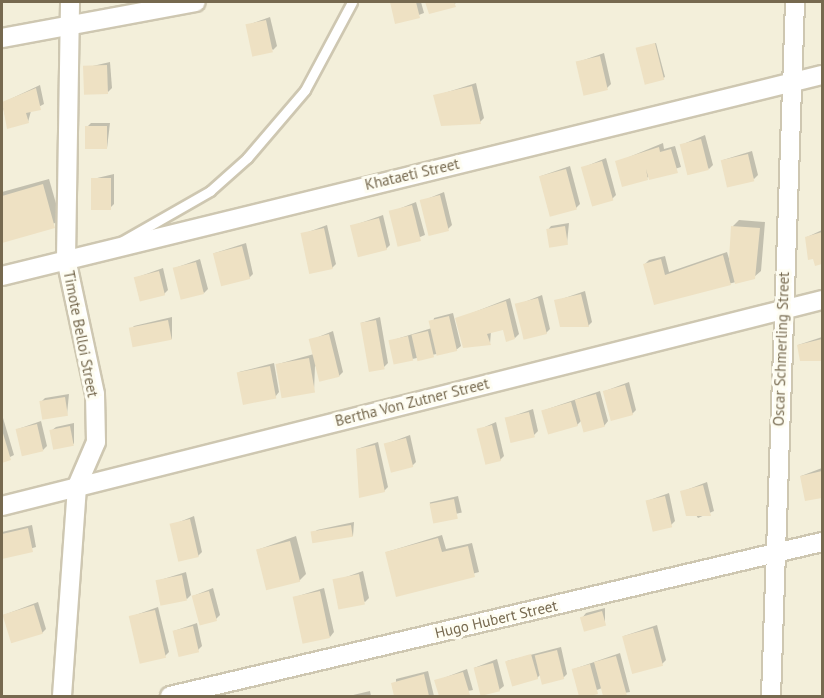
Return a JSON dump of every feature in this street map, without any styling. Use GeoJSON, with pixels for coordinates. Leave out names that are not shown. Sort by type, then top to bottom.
{"type":"FeatureCollection","features":[{"type":"Feature","properties":{"kind":"street","name":"Timote Belloi Street"},"geometry":{"type":"LineString","coordinates":[[62,696],[77,486],[96,442],[95,394],[66,259],[70,2]]}},
{"type":"Feature","properties":{"kind":"street"},"geometry":{"type":"LineString","coordinates":[[2,38],[70,22],[196,2]]}},
{"type":"Feature","properties":{"kind":"street","name":"Oscar Schmerling Street"},"geometry":{"type":"LineString","coordinates":[[771,696],[772,556],[795,2]]}},
{"type":"Feature","properties":{"kind":"street","name":"Khataeti Street"},"geometry":{"type":"LineString","coordinates":[[2,276],[117,244],[822,75]]}},
{"type":"Feature","properties":{"kind":"street","name":"Bertha Von Zutner Street"},"geometry":{"type":"LineString","coordinates":[[2,506],[822,300]]}},
{"type":"Feature","properties":{"kind":"street","name":"Hugo Hubert Street"},"geometry":{"type":"LineString","coordinates":[[170,696],[772,556],[822,542]]}},
{"type":"Feature","properties":{"kind":"lane"},"geometry":{"type":"LineString","coordinates":[[117,244],[210,191],[247,158],[305,90],[352,2]]}},
{"type":"Feature","properties":{"kind":"shaded area"},"geometry":{"type":"Polygon","coordinates":[[[2,2],[822,2],[822,696],[2,696],[2,2]]]}},
{"type":"Feature","properties":{"kind":"building"},"geometry":{"type":"Polygon","coordinates":[[[390,2],[416,2],[420,18],[395,24],[390,2]]]}},
{"type":"Feature","properties":{"kind":"building"},"geometry":{"type":"Polygon","coordinates":[[[425,2],[454,2],[456,7],[429,14],[425,2]]]}},
{"type":"Feature","properties":{"kind":"building"},"geometry":{"type":"Polygon","coordinates":[[[266,20],[273,52],[252,57],[245,24],[266,20]]]}},
{"type":"Feature","properties":{"kind":"building"},"geometry":{"type":"Polygon","coordinates":[[[655,43],[664,80],[645,85],[636,48],[655,43]]]}},
{"type":"Feature","properties":{"kind":"building"},"geometry":{"type":"Polygon","coordinates":[[[600,56],[608,90],[584,96],[576,62],[600,56]]]}},
{"type":"Feature","properties":{"kind":"building"},"geometry":{"type":"Polygon","coordinates":[[[107,65],[108,94],[84,95],[83,66],[107,65]]]}},
{"type":"Feature","properties":{"kind":"building"},"geometry":{"type":"Polygon","coordinates":[[[472,86],[481,124],[441,126],[433,95],[472,86]]]}},
{"type":"Feature","properties":{"kind":"building"},"geometry":{"type":"Polygon","coordinates":[[[36,88],[41,110],[26,113],[29,123],[7,129],[2,102],[36,88]]]}},
{"type":"Feature","properties":{"kind":"building"},"geometry":{"type":"Polygon","coordinates":[[[85,126],[107,126],[107,149],[85,149],[85,126]]]}},
{"type":"Feature","properties":{"kind":"building"},"geometry":{"type":"Polygon","coordinates":[[[701,139],[709,170],[687,175],[680,144],[701,139]]]}},
{"type":"Feature","properties":{"kind":"building"},"geometry":{"type":"Polygon","coordinates":[[[659,147],[660,152],[671,149],[678,173],[649,180],[646,169],[648,180],[622,187],[615,161],[659,147]]]}},
{"type":"Feature","properties":{"kind":"building"},"geometry":{"type":"Polygon","coordinates":[[[748,154],[754,181],[727,188],[721,160],[748,154]]]}},
{"type":"Feature","properties":{"kind":"building"},"geometry":{"type":"Polygon","coordinates":[[[602,161],[613,200],[592,206],[581,167],[602,161]]]}},
{"type":"Feature","properties":{"kind":"building"},"geometry":{"type":"Polygon","coordinates":[[[566,169],[577,210],[550,217],[539,176],[566,169]]]}},
{"type":"Feature","properties":{"kind":"building"},"geometry":{"type":"Polygon","coordinates":[[[91,178],[111,178],[111,210],[91,210],[91,178]]]}},
{"type":"Feature","properties":{"kind":"building"},"geometry":{"type":"Polygon","coordinates":[[[43,184],[55,228],[2,243],[2,196],[43,184]]]}},
{"type":"Feature","properties":{"kind":"building"},"geometry":{"type":"Polygon","coordinates":[[[440,195],[449,231],[429,236],[420,200],[440,195]]]}},
{"type":"Feature","properties":{"kind":"building"},"geometry":{"type":"Polygon","coordinates":[[[412,205],[421,241],[398,247],[389,211],[412,205]]]}},
{"type":"Feature","properties":{"kind":"building"},"geometry":{"type":"Polygon","coordinates":[[[379,218],[387,250],[358,257],[350,225],[379,218]]]}},
{"type":"Feature","properties":{"kind":"building"},"geometry":{"type":"Polygon","coordinates":[[[565,226],[568,245],[549,248],[546,229],[565,226]]]}},
{"type":"Feature","properties":{"kind":"building"},"geometry":{"type":"Polygon","coordinates":[[[731,226],[760,228],[755,279],[735,284],[729,260],[731,226]]]}},
{"type":"Feature","properties":{"kind":"building"},"geometry":{"type":"Polygon","coordinates":[[[324,228],[333,269],[309,274],[301,233],[324,228]]]}},
{"type":"Feature","properties":{"kind":"building"},"geometry":{"type":"Polygon","coordinates":[[[822,232],[822,264],[815,266],[813,259],[808,260],[805,237],[822,232]]]}},
{"type":"Feature","properties":{"kind":"building"},"geometry":{"type":"Polygon","coordinates":[[[242,246],[250,279],[221,286],[213,253],[242,246]]]}},
{"type":"Feature","properties":{"kind":"building"},"geometry":{"type":"Polygon","coordinates":[[[723,255],[731,285],[654,305],[643,264],[661,259],[665,275],[723,255]]]}},
{"type":"Feature","properties":{"kind":"building"},"geometry":{"type":"Polygon","coordinates":[[[196,262],[204,294],[181,300],[173,268],[196,262]]]}},
{"type":"Feature","properties":{"kind":"building"},"geometry":{"type":"Polygon","coordinates":[[[159,271],[165,295],[140,302],[134,277],[159,271]]]}},
{"type":"Feature","properties":{"kind":"building"},"geometry":{"type":"Polygon","coordinates":[[[581,294],[589,327],[560,327],[554,300],[581,294]]]}},
{"type":"Feature","properties":{"kind":"building"},"geometry":{"type":"Polygon","coordinates":[[[538,298],[547,334],[524,340],[515,304],[538,298]]]}},
{"type":"Feature","properties":{"kind":"building"},"geometry":{"type":"Polygon","coordinates":[[[506,301],[515,339],[506,342],[503,330],[487,334],[491,345],[463,348],[455,318],[506,301]]]}},
{"type":"Feature","properties":{"kind":"building"},"geometry":{"type":"Polygon","coordinates":[[[449,316],[457,351],[437,356],[429,321],[449,316]]]}},
{"type":"Feature","properties":{"kind":"building"},"geometry":{"type":"Polygon","coordinates":[[[168,320],[172,340],[133,347],[129,328],[168,320]]]}},
{"type":"Feature","properties":{"kind":"building"},"geometry":{"type":"Polygon","coordinates":[[[376,320],[385,369],[369,372],[360,323],[376,320]]]}},
{"type":"Feature","properties":{"kind":"building"},"geometry":{"type":"Polygon","coordinates":[[[428,331],[434,357],[418,361],[411,335],[428,331]]]}},
{"type":"Feature","properties":{"kind":"building"},"geometry":{"type":"Polygon","coordinates":[[[329,334],[340,377],[319,382],[309,339],[329,334]]]}},
{"type":"Feature","properties":{"kind":"building"},"geometry":{"type":"Polygon","coordinates":[[[408,336],[413,360],[394,365],[388,340],[408,336]]]}},
{"type":"Feature","properties":{"kind":"building"},"geometry":{"type":"Polygon","coordinates":[[[822,339],[822,361],[800,361],[797,345],[822,339]]]}},
{"type":"Feature","properties":{"kind":"building"},"geometry":{"type":"Polygon","coordinates":[[[309,358],[315,392],[282,398],[276,364],[309,358]]]}},
{"type":"Feature","properties":{"kind":"building"},"geometry":{"type":"Polygon","coordinates":[[[270,366],[276,398],[243,405],[237,372],[270,366]]]}},
{"type":"Feature","properties":{"kind":"building"},"geometry":{"type":"Polygon","coordinates":[[[625,385],[633,415],[611,421],[603,391],[625,385]]]}},
{"type":"Feature","properties":{"kind":"building"},"geometry":{"type":"Polygon","coordinates":[[[596,394],[605,427],[584,433],[575,400],[596,394]]]}},
{"type":"Feature","properties":{"kind":"building"},"geometry":{"type":"Polygon","coordinates":[[[65,397],[68,416],[42,420],[39,401],[65,397]]]}},
{"type":"Feature","properties":{"kind":"building"},"geometry":{"type":"Polygon","coordinates":[[[571,402],[578,426],[548,435],[541,411],[571,402]]]}},
{"type":"Feature","properties":{"kind":"building"},"geometry":{"type":"Polygon","coordinates":[[[529,412],[535,437],[510,443],[505,418],[529,412]]]}},
{"type":"Feature","properties":{"kind":"building"},"geometry":{"type":"Polygon","coordinates":[[[37,424],[43,451],[22,456],[16,429],[37,424]]]}},
{"type":"Feature","properties":{"kind":"building"},"geometry":{"type":"Polygon","coordinates":[[[492,425],[501,461],[485,465],[476,429],[492,425]]]}},
{"type":"Feature","properties":{"kind":"building"},"geometry":{"type":"Polygon","coordinates":[[[70,426],[74,446],[53,450],[49,430],[70,426]]]}},
{"type":"Feature","properties":{"kind":"building"},"geometry":{"type":"Polygon","coordinates":[[[2,430],[11,460],[2,463],[2,430]]]}},
{"type":"Feature","properties":{"kind":"building"},"geometry":{"type":"Polygon","coordinates":[[[406,438],[413,467],[391,473],[384,444],[406,438]]]}},
{"type":"Feature","properties":{"kind":"building"},"geometry":{"type":"Polygon","coordinates":[[[375,445],[385,492],[359,498],[356,449],[375,445]]]}},
{"type":"Feature","properties":{"kind":"building"},"geometry":{"type":"Polygon","coordinates":[[[822,471],[822,498],[805,501],[800,476],[822,471]]]}},
{"type":"Feature","properties":{"kind":"building"},"geometry":{"type":"Polygon","coordinates":[[[703,485],[711,516],[686,516],[680,491],[703,485]]]}},
{"type":"Feature","properties":{"kind":"building"},"geometry":{"type":"Polygon","coordinates":[[[665,496],[672,527],[653,532],[646,500],[665,496]]]}},
{"type":"Feature","properties":{"kind":"building"},"geometry":{"type":"Polygon","coordinates":[[[454,499],[458,519],[433,523],[429,504],[454,499]]]}},
{"type":"Feature","properties":{"kind":"building"},"geometry":{"type":"Polygon","coordinates":[[[190,519],[199,557],[178,562],[170,524],[190,519]]]}},
{"type":"Feature","properties":{"kind":"building"},"geometry":{"type":"Polygon","coordinates":[[[351,525],[353,537],[312,543],[311,531],[351,525]]]}},
{"type":"Feature","properties":{"kind":"building"},"geometry":{"type":"Polygon","coordinates":[[[28,528],[33,552],[2,559],[2,534],[28,528]]]}},
{"type":"Feature","properties":{"kind":"building"},"geometry":{"type":"Polygon","coordinates":[[[438,538],[442,552],[468,546],[475,577],[396,597],[385,552],[438,538]]]}},
{"type":"Feature","properties":{"kind":"building"},"geometry":{"type":"Polygon","coordinates":[[[290,541],[300,582],[266,590],[256,549],[290,541]]]}},
{"type":"Feature","properties":{"kind":"building"},"geometry":{"type":"Polygon","coordinates":[[[359,574],[365,604],[338,610],[332,579],[359,574]]]}},
{"type":"Feature","properties":{"kind":"building"},"geometry":{"type":"Polygon","coordinates":[[[182,575],[187,601],[160,606],[155,580],[182,575]]]}},
{"type":"Feature","properties":{"kind":"building"},"geometry":{"type":"Polygon","coordinates":[[[209,591],[217,621],[200,626],[192,596],[209,591]]]}},
{"type":"Feature","properties":{"kind":"building"},"geometry":{"type":"Polygon","coordinates":[[[320,591],[330,638],[303,644],[293,597],[320,591]]]}},
{"type":"Feature","properties":{"kind":"building"},"geometry":{"type":"Polygon","coordinates":[[[34,605],[43,634],[11,643],[2,615],[34,605]]]}},
{"type":"Feature","properties":{"kind":"building"},"geometry":{"type":"Polygon","coordinates":[[[155,610],[166,658],[140,664],[129,616],[155,610]]]}},
{"type":"Feature","properties":{"kind":"building"},"geometry":{"type":"Polygon","coordinates":[[[602,611],[606,625],[584,632],[580,617],[602,611]]]}},
{"type":"Feature","properties":{"kind":"building"},"geometry":{"type":"Polygon","coordinates":[[[193,626],[199,652],[179,657],[173,631],[193,626]]]}},
{"type":"Feature","properties":{"kind":"building"},"geometry":{"type":"Polygon","coordinates":[[[653,628],[663,666],[632,674],[622,636],[653,628]]]}},
{"type":"Feature","properties":{"kind":"building"},"geometry":{"type":"Polygon","coordinates":[[[557,650],[564,679],[542,685],[535,656],[557,650]]]}},
{"type":"Feature","properties":{"kind":"building"},"geometry":{"type":"Polygon","coordinates":[[[531,654],[538,679],[512,686],[505,661],[531,654]]]}},
{"type":"Feature","properties":{"kind":"building"},"geometry":{"type":"Polygon","coordinates":[[[616,656],[627,696],[603,696],[594,662],[616,656]]]}},
{"type":"Feature","properties":{"kind":"building"},"geometry":{"type":"Polygon","coordinates":[[[493,663],[500,691],[481,696],[474,668],[493,663]]]}},
{"type":"Feature","properties":{"kind":"building"},"geometry":{"type":"Polygon","coordinates":[[[590,664],[598,694],[579,696],[572,669],[590,664]]]}},
{"type":"Feature","properties":{"kind":"building"},"geometry":{"type":"Polygon","coordinates":[[[463,672],[470,695],[439,696],[434,680],[463,672]]]}},
{"type":"Feature","properties":{"kind":"building"},"geometry":{"type":"Polygon","coordinates":[[[424,674],[429,696],[394,696],[391,683],[424,674]]]}}]}
